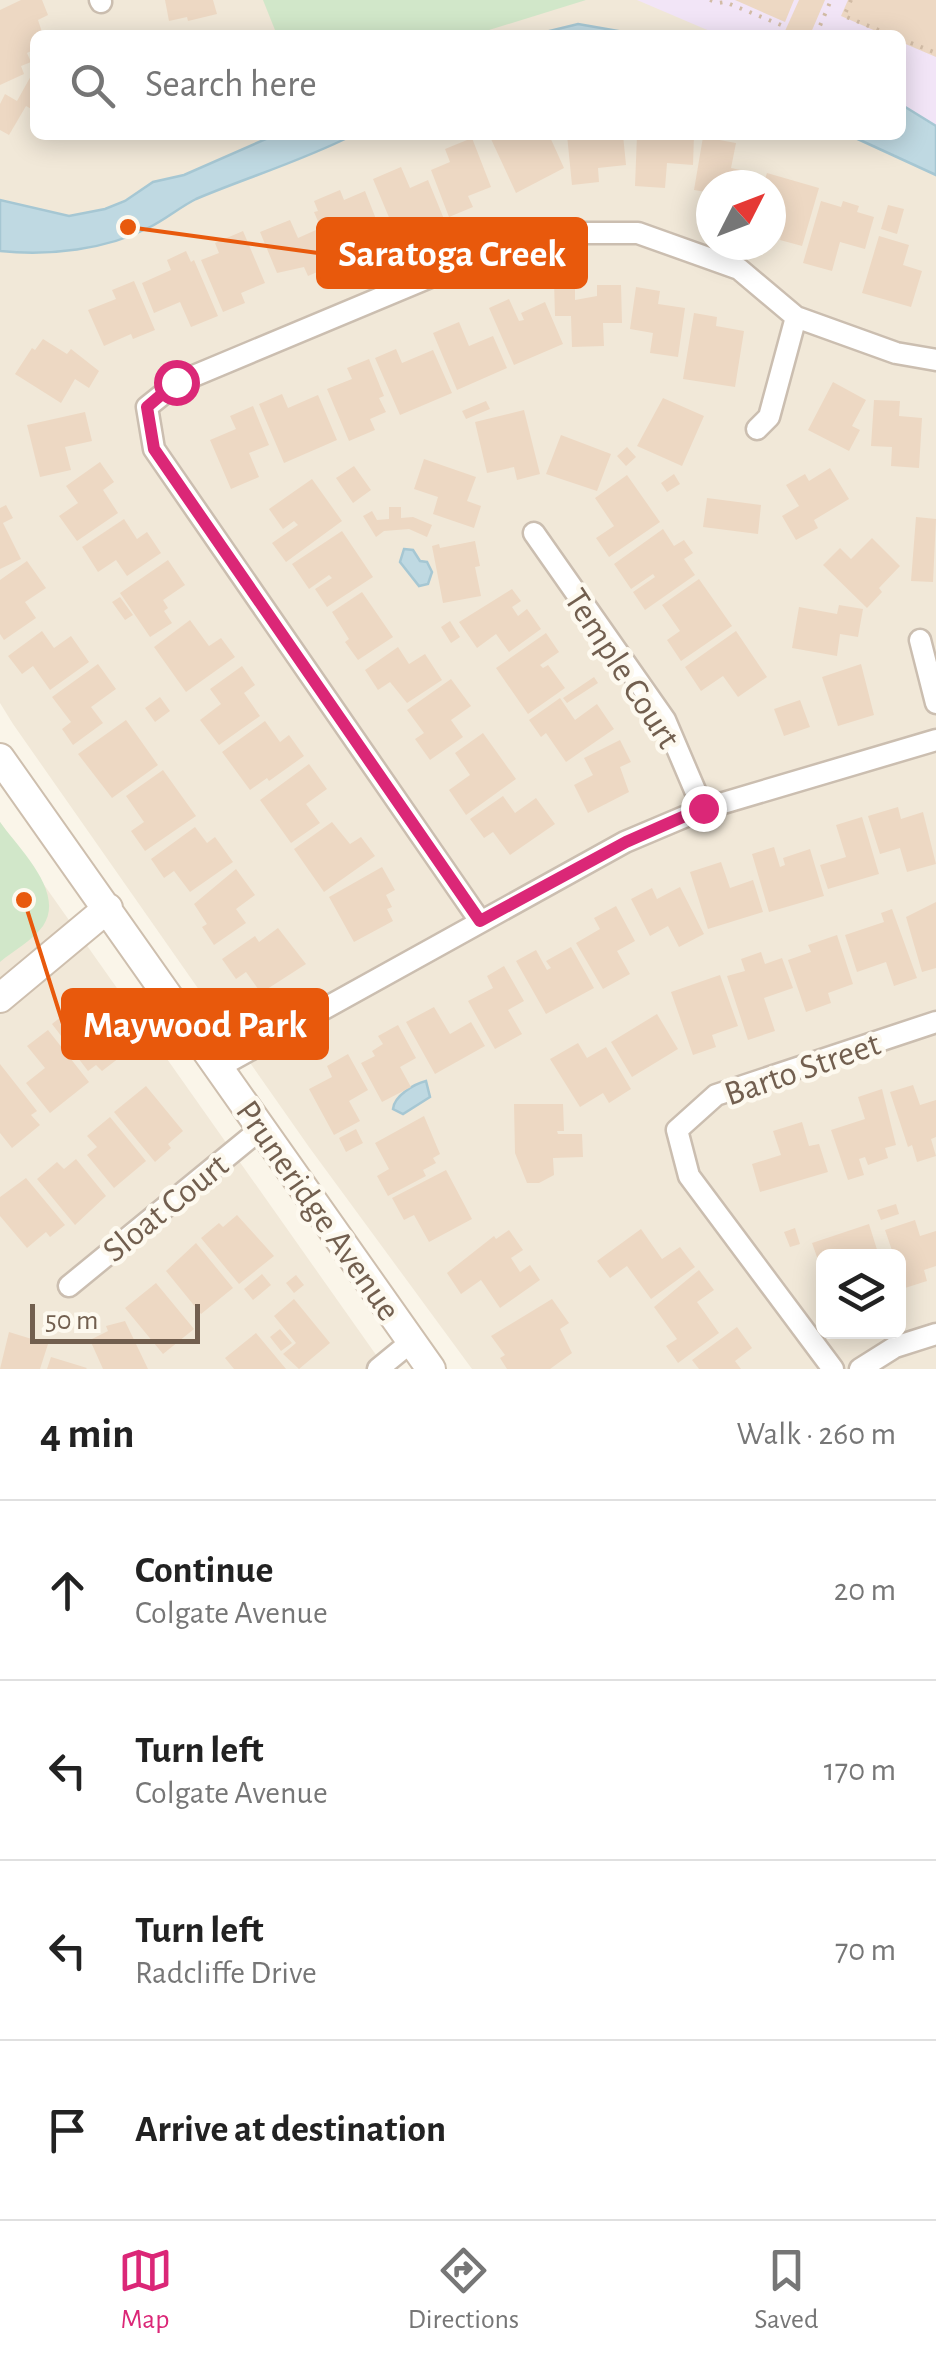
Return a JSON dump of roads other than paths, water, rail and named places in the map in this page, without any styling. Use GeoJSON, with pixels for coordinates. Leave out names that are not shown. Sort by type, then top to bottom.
{"type":"FeatureCollection","features":[{"type":"Feature","properties":{"kind":"main road","name":"Pruneridge Avenue"},"geometry":{"type":"LineString","coordinates":[[0,758],[430,1369]]}},
{"type":"Feature","properties":{"kind":"main road"},"geometry":{"type":"LineString","coordinates":[[0,998],[108,908]]}},
{"type":"Feature","properties":{"kind":"street"},"geometry":{"type":"LineString","coordinates":[[480,921],[154,449],[147,407],[176,382],[514,242],[572,233],[638,233],[739,269],[796,316],[896,353],[936,360]]}},
{"type":"Feature","properties":{"kind":"street"},"geometry":{"type":"LineString","coordinates":[[757,429],[770,417],[796,316]]}},
{"type":"Feature","properties":{"kind":"street","name":"Temple Court"},"geometry":{"type":"LineString","coordinates":[[534,534],[665,720],[703,808]]}},
{"type":"Feature","properties":{"kind":"street"},"geometry":{"type":"LineString","coordinates":[[920,640],[936,703]]}},
{"type":"Feature","properties":{"kind":"street"},"geometry":{"type":"LineString","coordinates":[[219,1067],[626,842],[703,808],[936,740]]}},
{"type":"Feature","properties":{"kind":"street","name":"Barto Street"},"geometry":{"type":"LineString","coordinates":[[833,1369],[689,1176],[676,1130],[716,1096],[936,1022]]}},
{"type":"Feature","properties":{"kind":"street","name":"Sloat Court"},"geometry":{"type":"LineString","coordinates":[[69,1286],[262,1128]]}},
{"type":"Feature","properties":{"kind":"street"},"geometry":{"type":"LineString","coordinates":[[860,1369],[895,1347],[936,1334]]}},
{"type":"Feature","properties":{"kind":"street"},"geometry":{"type":"LineString","coordinates":[[378,1369],[411,1342]]}},
{"type":"Feature","properties":{"kind":"water"},"geometry":{"type":"Polygon","coordinates":[[[578,24],[612,30],[553,30],[578,24]]]}},
{"type":"Feature","properties":{"kind":"water"},"geometry":{"type":"Polygon","coordinates":[[[906,107],[936,126],[936,175],[860,140],[906,140],[906,107]]]}},
{"type":"Feature","properties":{"kind":"water"},"geometry":{"type":"Polygon","coordinates":[[[264,140],[342,140],[196,199],[150,227],[115,241],[57,252],[0,251],[0,200],[69,216],[105,209],[153,182],[184,175],[264,140]]]}},
{"type":"Feature","properties":{"kind":"water"},"geometry":{"type":"Polygon","coordinates":[[[404,549],[413,550],[420,561],[427,562],[432,572],[428,584],[419,586],[400,562],[404,549]]]}},
{"type":"Feature","properties":{"kind":"water"},"geometry":{"type":"Polygon","coordinates":[[[426,1081],[430,1097],[403,1114],[393,1109],[405,1091],[426,1081]]]}},
{"type":"Feature","properties":{"kind":"place","name":"Saratoga Creek"},"geometry":{"type":"Point","coordinates":[128,227]}},
{"type":"Feature","properties":{"kind":"place","name":"Maywood Park"},"geometry":{"type":"Point","coordinates":[24,900]}}]}
